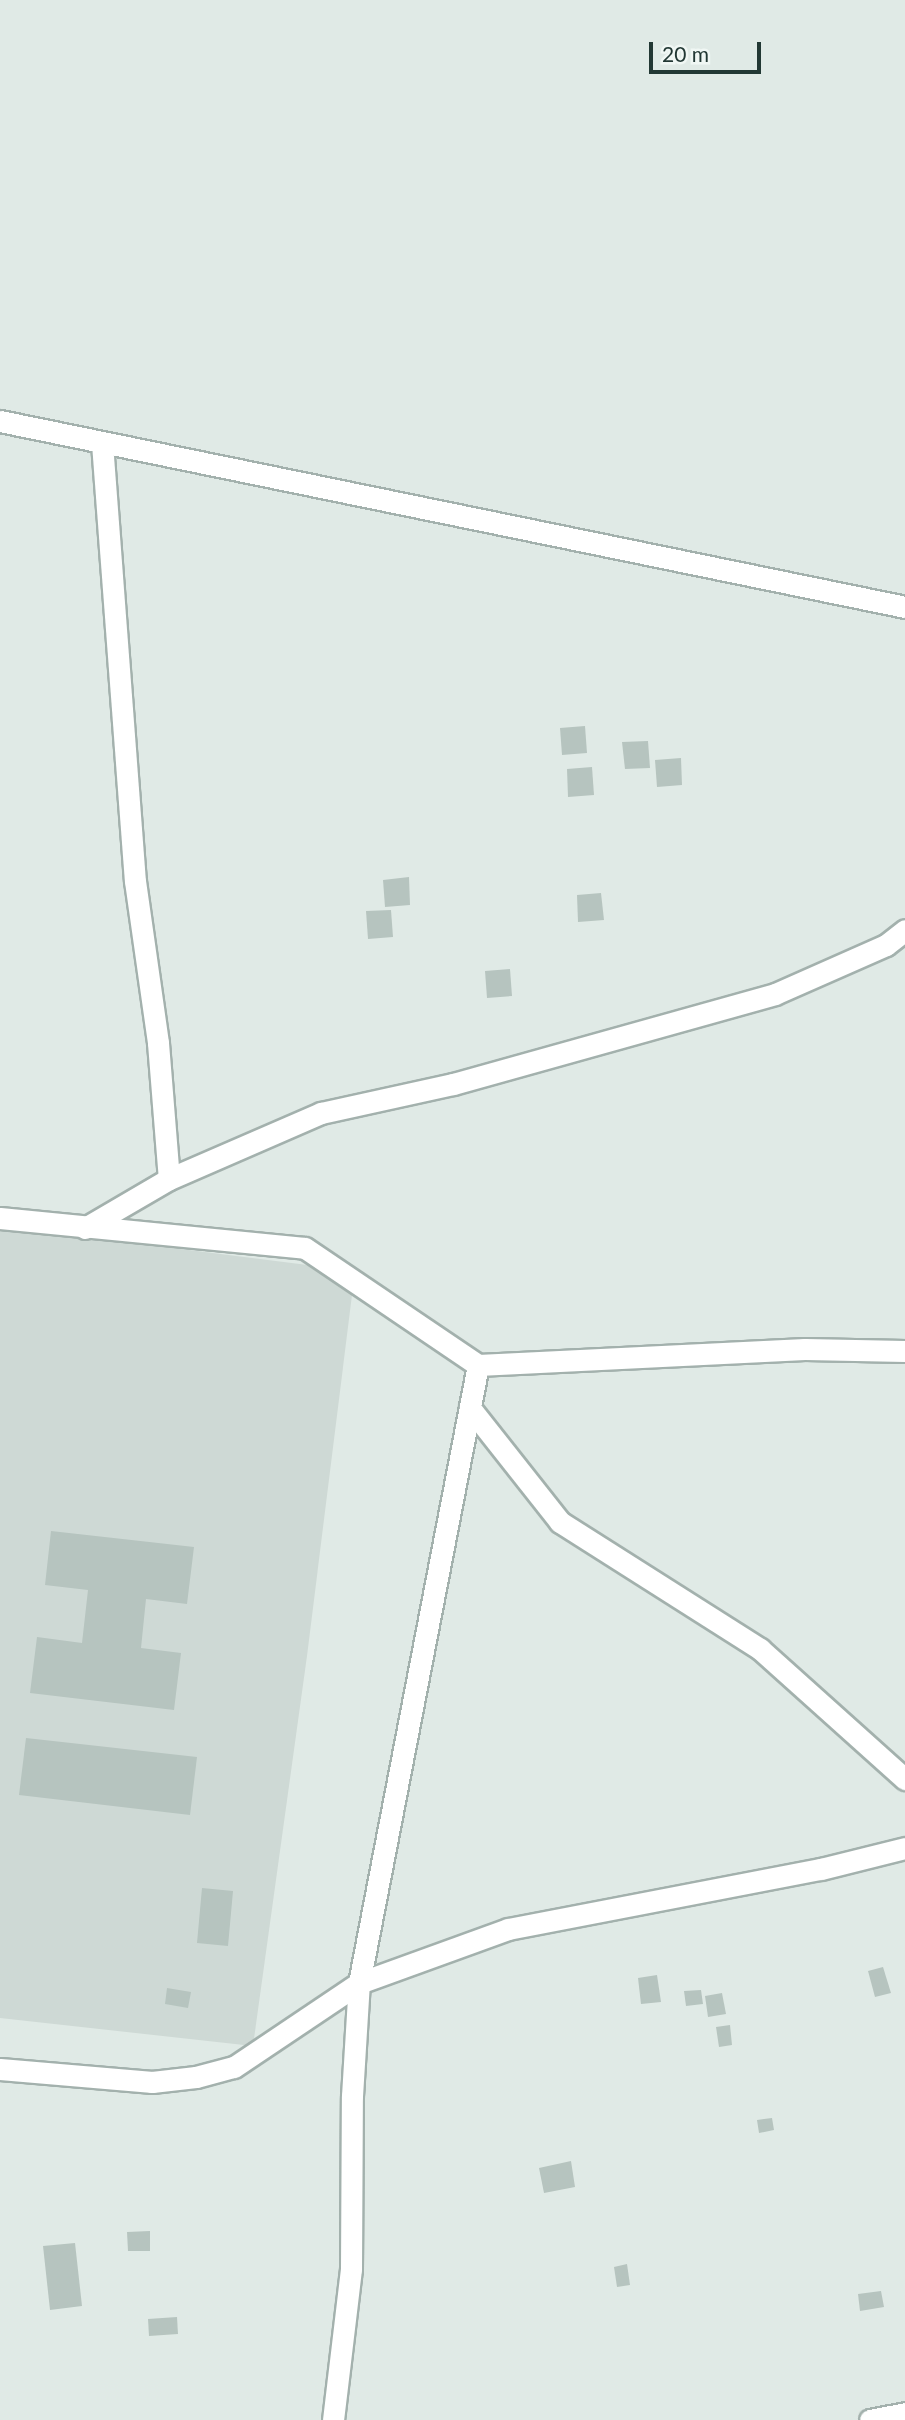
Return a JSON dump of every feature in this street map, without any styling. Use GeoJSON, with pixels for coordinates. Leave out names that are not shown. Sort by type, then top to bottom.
{"type":"FeatureCollection","features":[{"type":"Feature","properties":{"kind":"street"},"geometry":{"type":"LineString","coordinates":[[0,421],[905,607]]}},
{"type":"Feature","properties":{"kind":"street"},"geometry":{"type":"LineString","coordinates":[[102,443],[135,881],[158,1043],[169,1179]]}},
{"type":"Feature","properties":{"kind":"street"},"geometry":{"type":"LineString","coordinates":[[85,1228],[169,1179],[321,1113],[453,1084],[775,994],[886,944],[905,930]]}},
{"type":"Feature","properties":{"kind":"street"},"geometry":{"type":"LineString","coordinates":[[0,1218],[305,1248],[478,1365],[805,1349],[905,1351]]}},
{"type":"Feature","properties":{"kind":"street"},"geometry":{"type":"LineString","coordinates":[[333,2420],[351,2269],[352,2096],[359,1983],[478,1365]]}},
{"type":"Feature","properties":{"kind":"street"},"geometry":{"type":"LineString","coordinates":[[470,1408],[559,1522],[760,1649],[905,1779]]}},
{"type":"Feature","properties":{"kind":"street"},"geometry":{"type":"LineString","coordinates":[[0,2069],[152,2082],[196,2077],[234,2067],[359,1983],[508,1929],[821,1869],[905,1848]]}},
{"type":"Feature","properties":{"kind":"street"},"geometry":{"type":"LineString","coordinates":[[870,2420],[905,2413]]}},
{"type":"Feature","properties":{"kind":"shaded area"},"geometry":{"type":"Polygon","coordinates":[[[0,1226],[355,1271],[307,1656],[253,2046],[0,2018],[0,1226]]]}},
{"type":"Feature","properties":{"kind":"building"},"geometry":{"type":"Polygon","coordinates":[[[585,726],[587,753],[562,755],[560,728],[585,726]]]}},
{"type":"Feature","properties":{"kind":"building"},"geometry":{"type":"Polygon","coordinates":[[[648,741],[650,768],[625,769],[622,742],[648,741]]]}},
{"type":"Feature","properties":{"kind":"building"},"geometry":{"type":"Polygon","coordinates":[[[681,758],[682,785],[657,787],[655,760],[681,758]]]}},
{"type":"Feature","properties":{"kind":"building"},"geometry":{"type":"Polygon","coordinates":[[[592,767],[594,795],[568,797],[567,769],[592,767]]]}},
{"type":"Feature","properties":{"kind":"building"},"geometry":{"type":"Polygon","coordinates":[[[409,877],[410,905],[385,907],[383,880],[409,877]]]}},
{"type":"Feature","properties":{"kind":"building"},"geometry":{"type":"Polygon","coordinates":[[[601,893],[604,920],[578,922],[577,895],[601,893]]]}},
{"type":"Feature","properties":{"kind":"building"},"geometry":{"type":"Polygon","coordinates":[[[391,910],[393,937],[368,939],[366,911],[391,910]]]}},
{"type":"Feature","properties":{"kind":"building"},"geometry":{"type":"Polygon","coordinates":[[[510,969],[512,996],[487,998],[485,971],[510,969]]]}},
{"type":"Feature","properties":{"kind":"building"},"geometry":{"type":"Polygon","coordinates":[[[51,1531],[194,1547],[187,1604],[146,1599],[141,1648],[181,1653],[174,1710],[30,1693],[37,1637],[82,1643],[88,1590],[45,1585],[51,1531]]]}},
{"type":"Feature","properties":{"kind":"building"},"geometry":{"type":"Polygon","coordinates":[[[26,1738],[197,1757],[190,1815],[19,1795],[26,1738]]]}},
{"type":"Feature","properties":{"kind":"building"},"geometry":{"type":"Polygon","coordinates":[[[202,1888],[233,1891],[228,1946],[197,1943],[202,1888]]]}},
{"type":"Feature","properties":{"kind":"building"},"geometry":{"type":"Polygon","coordinates":[[[883,1967],[891,1993],[875,1997],[868,1971],[883,1967]]]}},
{"type":"Feature","properties":{"kind":"building"},"geometry":{"type":"Polygon","coordinates":[[[657,1975],[661,2002],[641,2004],[638,1978],[657,1975]]]}},
{"type":"Feature","properties":{"kind":"building"},"geometry":{"type":"Polygon","coordinates":[[[167,1988],[191,1992],[188,2008],[165,2004],[167,1988]]]}},
{"type":"Feature","properties":{"kind":"building"},"geometry":{"type":"Polygon","coordinates":[[[701,1990],[703,2004],[686,2006],[684,1991],[701,1990]]]}},
{"type":"Feature","properties":{"kind":"building"},"geometry":{"type":"Polygon","coordinates":[[[722,1993],[726,2014],[708,2017],[705,1996],[722,1993]]]}},
{"type":"Feature","properties":{"kind":"building"},"geometry":{"type":"Polygon","coordinates":[[[730,2025],[732,2045],[719,2047],[716,2027],[730,2025]]]}},
{"type":"Feature","properties":{"kind":"building"},"geometry":{"type":"Polygon","coordinates":[[[772,2118],[774,2130],[759,2133],[757,2120],[772,2118]]]}},
{"type":"Feature","properties":{"kind":"building"},"geometry":{"type":"Polygon","coordinates":[[[571,2161],[575,2187],[544,2193],[539,2168],[571,2161]]]}},
{"type":"Feature","properties":{"kind":"building"},"geometry":{"type":"Polygon","coordinates":[[[150,2231],[150,2251],[128,2251],[127,2232],[150,2231]]]}},
{"type":"Feature","properties":{"kind":"building"},"geometry":{"type":"Polygon","coordinates":[[[75,2243],[82,2306],[50,2310],[43,2246],[75,2243]]]}},
{"type":"Feature","properties":{"kind":"building"},"geometry":{"type":"Polygon","coordinates":[[[627,2264],[630,2285],[617,2287],[614,2267],[627,2264]]]}},
{"type":"Feature","properties":{"kind":"building"},"geometry":{"type":"Polygon","coordinates":[[[881,2291],[884,2307],[860,2311],[858,2294],[881,2291]]]}},
{"type":"Feature","properties":{"kind":"building"},"geometry":{"type":"Polygon","coordinates":[[[177,2317],[178,2334],[149,2336],[148,2319],[177,2317]]]}}]}
